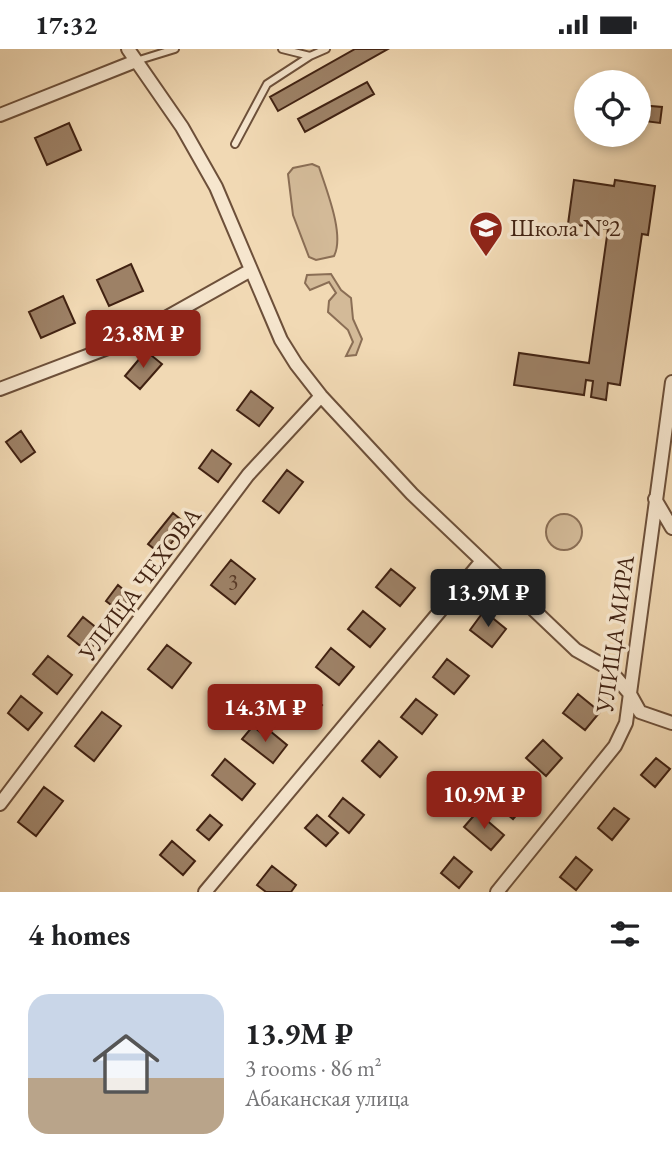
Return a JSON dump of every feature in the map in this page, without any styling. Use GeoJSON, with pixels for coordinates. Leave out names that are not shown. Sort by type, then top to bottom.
{"type":"FeatureCollection","features":[{"type":"Feature","properties":{"kind":"street"},"geometry":{"type":"LineString","coordinates":[[128,49],[182,127],[216,187],[281,340],[321,396],[481,562],[576,650],[608,668],[630,694],[640,712],[672,723]]}},
{"type":"Feature","properties":{"kind":"street"},"geometry":{"type":"LineString","coordinates":[[0,115],[136,61]]}},
{"type":"Feature","properties":{"kind":"street"},"geometry":{"type":"LineString","coordinates":[[0,389],[121,343],[251,270]]}},
{"type":"Feature","properties":{"kind":"street","name":"УЛИЦА МИРА"},"geometry":{"type":"LineString","coordinates":[[497,892],[615,746],[625,723],[672,382]]}},
{"type":"Feature","properties":{"kind":"street","name":"УЛИЦА ЧЕХОВА"},"geometry":{"type":"LineString","coordinates":[[0,804],[248,475],[321,396]]}},
{"type":"Feature","properties":{"kind":"street"},"geometry":{"type":"LineString","coordinates":[[655,499],[672,529]]}},
{"type":"Feature","properties":{"kind":"street"},"geometry":{"type":"LineString","coordinates":[[205,892],[481,562]]}},
{"type":"Feature","properties":{"kind":"lane"},"geometry":{"type":"LineString","coordinates":[[136,61],[176,49]]}},
{"type":"Feature","properties":{"kind":"lane"},"geometry":{"type":"LineString","coordinates":[[282,49],[310,56]]}},
{"type":"Feature","properties":{"kind":"lane"},"geometry":{"type":"LineString","coordinates":[[235,144],[267,84],[310,56],[326,49]]}},
{"type":"Feature","properties":{"kind":"shaded area"},"geometry":{"type":"Polygon","coordinates":[[[312,164],[319,167],[333,212],[337,236],[334,256],[316,260],[309,257],[293,215],[288,174],[293,168],[312,164]]]}},
{"type":"Feature","properties":{"kind":"shaded area"},"geometry":{"type":"Polygon","coordinates":[[[331,274],[341,290],[351,298],[353,319],[362,339],[356,355],[346,356],[353,342],[348,330],[328,312],[329,301],[336,293],[329,282],[310,290],[305,283],[307,275],[331,274]]]}},
{"type":"Feature","properties":{"kind":"shaded area"},"geometry":{"type":"Polygon","coordinates":[[[564,514],[577,519],[582,532],[577,545],[564,550],[551,545],[546,532],[551,519],[564,514]]]}},
{"type":"Feature","properties":{"kind":"building"},"geometry":{"type":"Polygon","coordinates":[[[355,49],[388,49],[278,111],[270,97],[355,49]]]}},
{"type":"Feature","properties":{"kind":"building"},"geometry":{"type":"Polygon","coordinates":[[[367,82],[374,94],[305,132],[298,119],[367,82]]]}},
{"type":"Feature","properties":{"kind":"building"},"geometry":{"type":"Polygon","coordinates":[[[651,106],[662,107],[660,123],[651,122],[651,106]]]}},
{"type":"Feature","properties":{"kind":"building"},"geometry":{"type":"Polygon","coordinates":[[[69,123],[81,150],[47,165],[35,138],[69,123]]]}},
{"type":"Feature","properties":{"kind":"building"},"geometry":{"type":"Polygon","coordinates":[[[574,180],[614,186],[615,180],[655,186],[648,235],[642,234],[620,385],[608,383],[606,400],[591,397],[593,381],[586,380],[584,395],[514,385],[519,353],[589,363],[608,229],[568,224],[574,180]]]}},
{"type":"Feature","properties":{"kind":"building"},"geometry":{"type":"Polygon","coordinates":[[[131,264],[143,291],[109,306],[97,280],[131,264]]]}},
{"type":"Feature","properties":{"kind":"building"},"geometry":{"type":"Polygon","coordinates":[[[63,296],[75,323],[41,338],[29,312],[63,296]]]}},
{"type":"Feature","properties":{"kind":"building"},"geometry":{"type":"Polygon","coordinates":[[[146,351],[162,364],[140,389],[125,376],[146,351]]]}},
{"type":"Feature","properties":{"kind":"building"},"geometry":{"type":"Polygon","coordinates":[[[251,391],[273,408],[259,426],[237,410],[251,391]]]}},
{"type":"Feature","properties":{"kind":"building"},"geometry":{"type":"Polygon","coordinates":[[[21,431],[35,452],[21,462],[6,442],[21,431]]]}},
{"type":"Feature","properties":{"kind":"building"},"geometry":{"type":"Polygon","coordinates":[[[212,450],[231,464],[218,482],[199,468],[212,450]]]}},
{"type":"Feature","properties":{"kind":"building"},"geometry":{"type":"Polygon","coordinates":[[[287,470],[303,482],[279,513],[263,501],[287,470]]]}},
{"type":"Feature","properties":{"kind":"building"},"geometry":{"type":"Polygon","coordinates":[[[173,513],[186,524],[162,555],[148,544],[173,513]]]}},
{"type":"Feature","properties":{"kind":"building"},"geometry":{"type":"Polygon","coordinates":[[[231,560],[255,579],[235,604],[211,585],[231,560]]]}},
{"type":"Feature","properties":{"kind":"building"},"geometry":{"type":"Polygon","coordinates":[[[391,569],[415,588],[400,606],[376,587],[391,569]]]}},
{"type":"Feature","properties":{"kind":"building"},"geometry":{"type":"Polygon","coordinates":[[[118,585],[131,596],[119,611],[106,601],[118,585]]]}},
{"type":"Feature","properties":{"kind":"building"},"geometry":{"type":"Polygon","coordinates":[[[363,611],[385,629],[370,647],[348,629],[363,611]]]}},
{"type":"Feature","properties":{"kind":"building"},"geometry":{"type":"Polygon","coordinates":[[[484,611],[506,629],[492,647],[470,630],[484,611]]]}},
{"type":"Feature","properties":{"kind":"building"},"geometry":{"type":"Polygon","coordinates":[[[83,617],[103,633],[88,652],[68,636],[83,617]]]}},
{"type":"Feature","properties":{"kind":"building"},"geometry":{"type":"Polygon","coordinates":[[[167,645],[191,663],[172,688],[148,669],[167,645]]]}},
{"type":"Feature","properties":{"kind":"building"},"geometry":{"type":"Polygon","coordinates":[[[331,648],[354,667],[339,685],[316,667],[331,648]]]}},
{"type":"Feature","properties":{"kind":"building"},"geometry":{"type":"Polygon","coordinates":[[[48,656],[72,675],[57,694],[33,674],[48,656]]]}},
{"type":"Feature","properties":{"kind":"building"},"geometry":{"type":"Polygon","coordinates":[[[447,659],[469,676],[454,694],[433,677],[447,659]]]}},
{"type":"Feature","properties":{"kind":"building"},"geometry":{"type":"Polygon","coordinates":[[[306,691],[322,705],[306,724],[289,711],[306,691]]]}},
{"type":"Feature","properties":{"kind":"building"},"geometry":{"type":"Polygon","coordinates":[[[578,694],[600,712],[585,730],[563,713],[578,694]]]}},
{"type":"Feature","properties":{"kind":"building"},"geometry":{"type":"Polygon","coordinates":[[[21,696],[42,713],[28,730],[8,713],[21,696]]]}},
{"type":"Feature","properties":{"kind":"building"},"geometry":{"type":"Polygon","coordinates":[[[416,699],[437,715],[422,734],[401,717],[416,699]]]}},
{"type":"Feature","properties":{"kind":"building"},"geometry":{"type":"Polygon","coordinates":[[[102,712],[121,726],[94,761],[75,746],[102,712]]]}},
{"type":"Feature","properties":{"kind":"building"},"geometry":{"type":"Polygon","coordinates":[[[253,726],[266,737],[270,731],[287,745],[273,763],[242,739],[253,726]]]}},
{"type":"Feature","properties":{"kind":"building"},"geometry":{"type":"Polygon","coordinates":[[[543,740],[562,758],[546,776],[526,758],[543,740]]]}},
{"type":"Feature","properties":{"kind":"building"},"geometry":{"type":"Polygon","coordinates":[[[379,741],[397,757],[380,777],[362,761],[379,741]]]}},
{"type":"Feature","properties":{"kind":"building"},"geometry":{"type":"Polygon","coordinates":[[[656,758],[670,769],[655,787],[641,775],[656,758]]]}},
{"type":"Feature","properties":{"kind":"building"},"geometry":{"type":"Polygon","coordinates":[[[225,759],[255,784],[242,800],[212,775],[225,759]]]}},
{"type":"Feature","properties":{"kind":"building"},"geometry":{"type":"Polygon","coordinates":[[[44,787],[63,801],[36,836],[18,822],[44,787]]]}},
{"type":"Feature","properties":{"kind":"building"},"geometry":{"type":"Polygon","coordinates":[[[513,792],[526,804],[513,819],[499,808],[513,792]]]}},
{"type":"Feature","properties":{"kind":"building"},"geometry":{"type":"Polygon","coordinates":[[[343,798],[364,815],[349,833],[329,816],[343,798]]]}},
{"type":"Feature","properties":{"kind":"building"},"geometry":{"type":"Polygon","coordinates":[[[614,808],[629,819],[612,840],[598,828],[614,808]]]}},
{"type":"Feature","properties":{"kind":"building"},"geometry":{"type":"Polygon","coordinates":[[[477,812],[504,835],[491,850],[464,827],[477,812]]]}},
{"type":"Feature","properties":{"kind":"building"},"geometry":{"type":"Polygon","coordinates":[[[210,815],[222,825],[209,840],[197,830],[210,815]]]}},
{"type":"Feature","properties":{"kind":"building"},"geometry":{"type":"Polygon","coordinates":[[[317,815],[338,833],[326,846],[305,828],[317,815]]]}},
{"type":"Feature","properties":{"kind":"building"},"geometry":{"type":"Polygon","coordinates":[[[172,841],[195,861],[183,875],[160,855],[172,841]]]}},
{"type":"Feature","properties":{"kind":"building"},"geometry":{"type":"Polygon","coordinates":[[[454,857],[472,872],[459,888],[441,873],[454,857]]]}},
{"type":"Feature","properties":{"kind":"building"},"geometry":{"type":"Polygon","coordinates":[[[576,857],[592,870],[576,890],[560,877],[576,857]]]}},
{"type":"Feature","properties":{"kind":"building"},"geometry":{"type":"Polygon","coordinates":[[[272,866],[296,885],[291,892],[266,892],[257,885],[272,866]]]}},
{"type":"Feature","properties":{"kind":"place","name":"Школа N°2"},"geometry":{"type":"Point","coordinates":[486,258]}}]}
